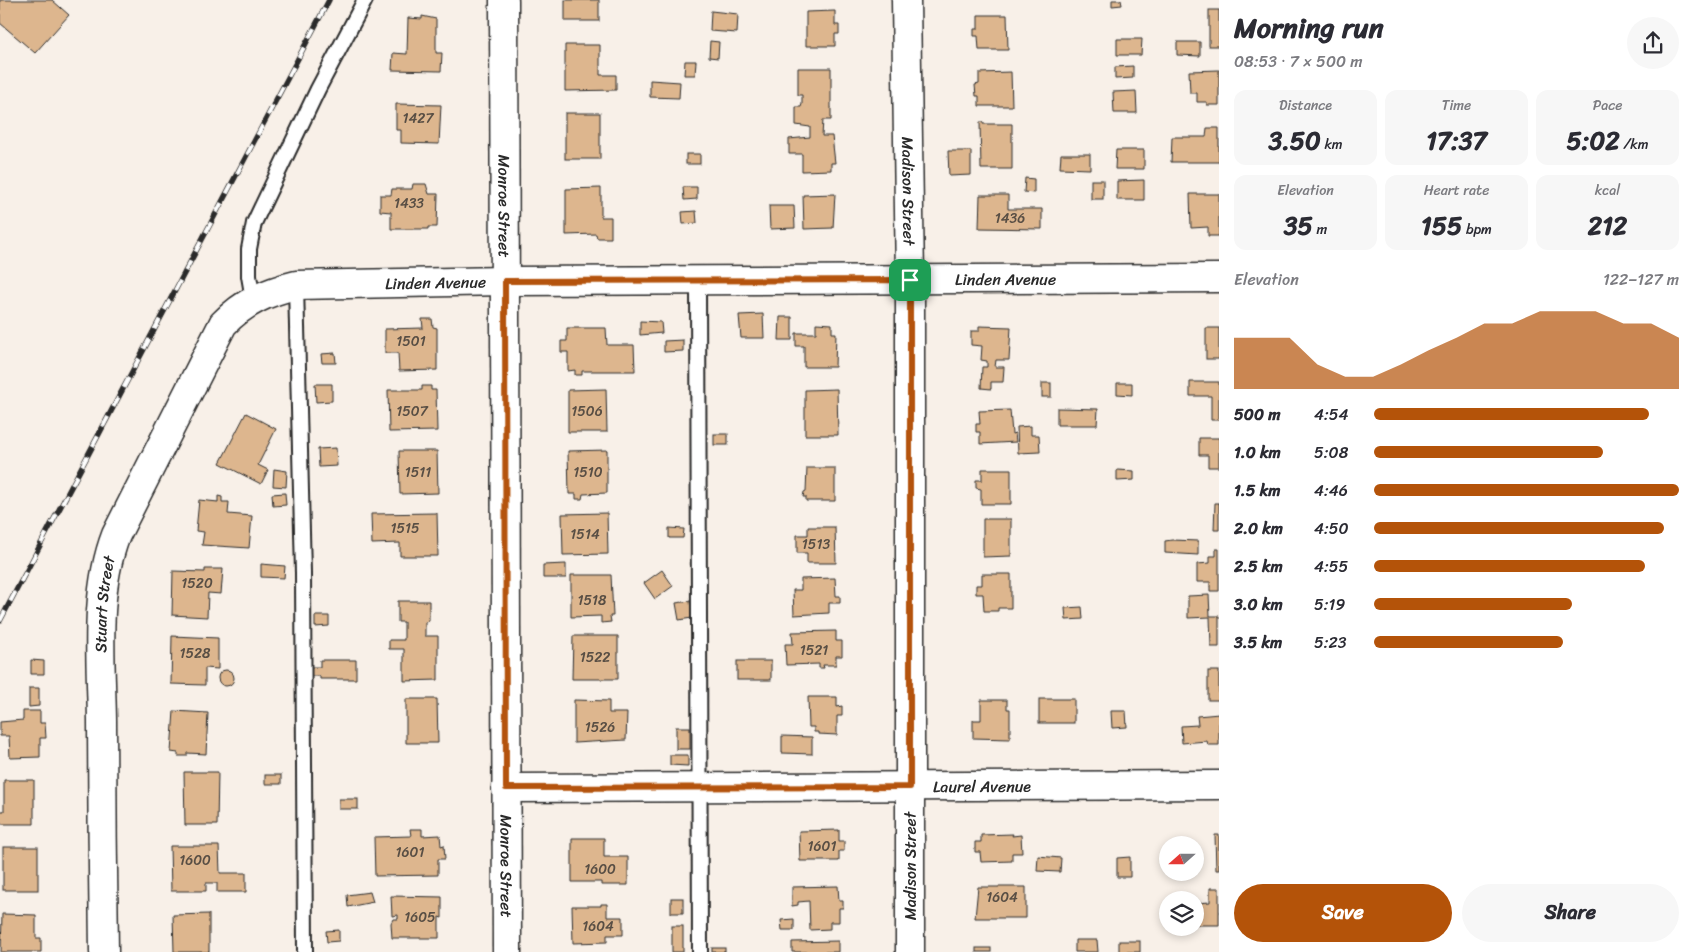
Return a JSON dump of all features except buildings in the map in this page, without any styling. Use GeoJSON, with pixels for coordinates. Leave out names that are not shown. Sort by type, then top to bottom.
{"type":"FeatureCollection","features":[{"type":"Feature","properties":{"kind":"street","name":"Monroe Street"},"geometry":{"type":"LineString","coordinates":[[504,0],[507,952]]}},
{"type":"Feature","properties":{"kind":"street","name":"Madison Street"},"geometry":{"type":"LineString","coordinates":[[906,0],[910,280],[910,952]]}},
{"type":"Feature","properties":{"kind":"street","name":"Linden Avenue"},"geometry":{"type":"LineString","coordinates":[[253,299],[296,285],[505,281],[1219,278]]}},
{"type":"Feature","properties":{"kind":"street","name":"Stuart Street"},"geometry":{"type":"LineString","coordinates":[[104,952],[102,586],[109,552],[223,324],[234,312],[253,299]]}},
{"type":"Feature","properties":{"kind":"street","name":"Laurel Avenue"},"geometry":{"type":"LineString","coordinates":[[506,788],[1219,786]]}},
{"type":"Feature","properties":{"kind":"lane"},"geometry":{"type":"LineString","coordinates":[[253,299],[249,276],[249,249],[254,223],[318,89],[366,0]]}},
{"type":"Feature","properties":{"kind":"lane"},"geometry":{"type":"LineString","coordinates":[[698,280],[700,952]]}},
{"type":"Feature","properties":{"kind":"lane"},"geometry":{"type":"LineString","coordinates":[[296,285],[303,574],[305,952]]}},
{"type":"Feature","properties":{"kind":"railway"},"geometry":{"type":"LineString","coordinates":[[0,621],[329,0]]}},
{"type":"Feature","properties":{"kind":"route"},"geometry":{"type":"LineString","coordinates":[[910,280],[910,787],[506,788],[505,281],[910,280]]}}]}
